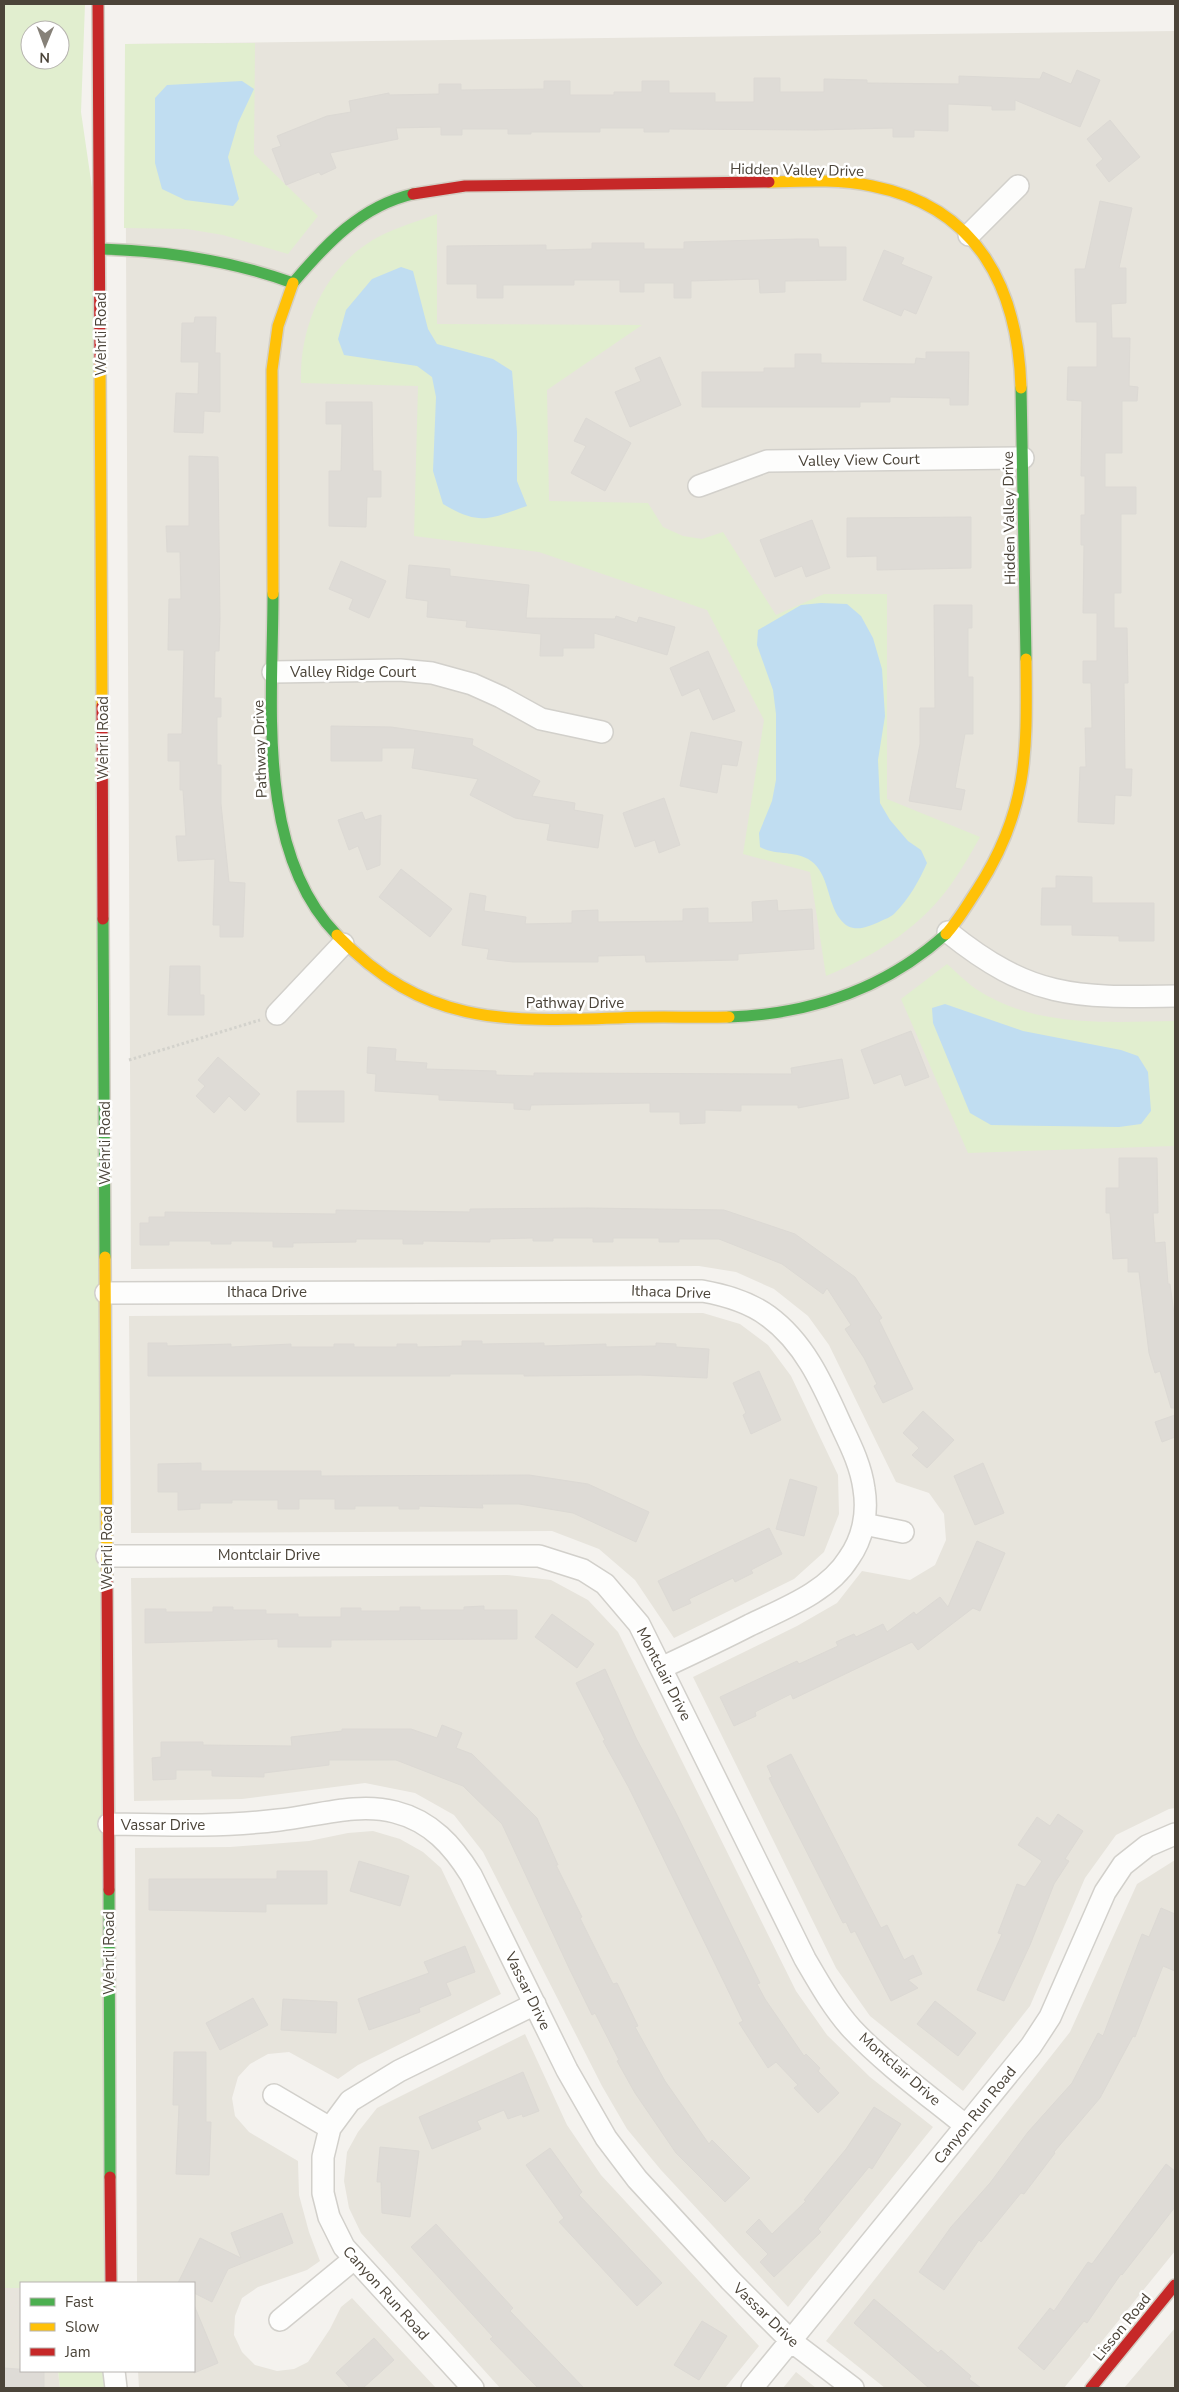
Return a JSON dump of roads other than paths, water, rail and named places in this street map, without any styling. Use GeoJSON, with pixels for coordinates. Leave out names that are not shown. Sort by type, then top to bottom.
{"type":"FeatureCollection","features":[{"type":"Feature","properties":{"kind":"street","name":"Wehrli Road"},"geometry":{"type":"LineString","coordinates":[[98,4],[101,249],[111,2282]]}},
{"type":"Feature","properties":{"kind":"street","name":"Hidden Valley Drive"},"geometry":{"type":"LineString","coordinates":[[293,284],[335,235],[368,212],[394,200],[416,193],[465,186],[862,184],[903,195],[946,216],[969,235],[1001,284],[1014,320],[1020,354],[1024,458],[1026,705],[1022,782],[1008,831],[992,868],[948,932]]}},
{"type":"Feature","properties":{"kind":"street"},"geometry":{"type":"LineString","coordinates":[[969,235],[1018,186]]}},
{"type":"Feature","properties":{"kind":"street"},"geometry":{"type":"LineString","coordinates":[[101,249],[164,251],[218,259],[257,270],[293,284]]}},
{"type":"Feature","properties":{"kind":"street","name":"Pathway Drive"},"geometry":{"type":"LineString","coordinates":[[293,284],[284,303],[274,347],[272,370],[274,778],[281,829],[289,856],[310,899],[327,925],[343,944],[382,976],[406,990],[437,1004],[470,1013],[527,1019],[750,1016],[790,1012],[815,1007],[875,983],[898,969],[948,932]]}},
{"type":"Feature","properties":{"kind":"street","name":"Valley View Court"},"geometry":{"type":"LineString","coordinates":[[699,486],[767,461],[1024,458]]}},
{"type":"Feature","properties":{"kind":"street","name":"Valley Ridge Court"},"geometry":{"type":"LineString","coordinates":[[273,672],[400,670],[432,673],[472,684],[541,719],[602,732]]}},
{"type":"Feature","properties":{"kind":"street"},"geometry":{"type":"LineString","coordinates":[[948,932],[990,964],[1035,985],[1082,996],[1175,996]]}},
{"type":"Feature","properties":{"kind":"street"},"geometry":{"type":"LineString","coordinates":[[277,1014],[343,944]]}},
{"type":"Feature","properties":{"kind":"street","name":"Ithaca Drive"},"geometry":{"type":"LineString","coordinates":[[106,1293],[702,1291],[730,1297],[769,1316],[792,1337],[812,1364],[858,1462],[865,1491],[864,1524],[858,1542],[849,1559],[821,1587],[793,1604],[661,1668]]}},
{"type":"Feature","properties":{"kind":"street"},"geometry":{"type":"LineString","coordinates":[[864,1524],[903,1532]]}},
{"type":"Feature","properties":{"kind":"street","name":"Montclair Drive"},"geometry":{"type":"LineString","coordinates":[[107,1556],[539,1556],[583,1570],[605,1584],[639,1624],[805,1959],[826,1994],[852,2028],[882,2058],[966,2126]]}},
{"type":"Feature","properties":{"kind":"street","name":"Vassar Drive"},"geometry":{"type":"LineString","coordinates":[[108,1824],[226,1825],[360,1809],[396,1812],[435,1830],[458,1853],[472,1876],[567,2070],[606,2138],[638,2179],[716,2266],[791,2341],[853,2388]]}},
{"type":"Feature","properties":{"kind":"street","name":"Canyon Run Road"},"geometry":{"type":"LineString","coordinates":[[752,2388],[1031,2046],[1050,2017],[1105,1892],[1123,1866],[1147,1846],[1175,1834]]}},
{"type":"Feature","properties":{"kind":"street","name":"Canyon Run Road"},"geometry":{"type":"LineString","coordinates":[[472,2388],[344,2247],[329,2217],[323,2193],[323,2157],[330,2128],[350,2101],[398,2071],[535,2004]]}},
{"type":"Feature","properties":{"kind":"street"},"geometry":{"type":"LineString","coordinates":[[274,2095],[330,2128]]}},
{"type":"Feature","properties":{"kind":"street"},"geometry":{"type":"LineString","coordinates":[[280,2320],[354,2259]]}},
{"type":"Feature","properties":{"kind":"street","name":"Lisson Road"},"geometry":{"type":"LineString","coordinates":[[1091,2388],[1175,2285]]}},
{"type":"Feature","properties":{"kind":"street"},"geometry":{"type":"LineString","coordinates":[[114,2372],[116,2388]]}},
{"type":"Feature","properties":{"kind":"water"},"geometry":{"type":"Polygon","coordinates":[[[242,81],[254,89],[238,123],[228,157],[239,199],[233,206],[185,200],[162,189],[155,163],[155,98],[167,85],[242,81]]]}},
{"type":"Feature","properties":{"kind":"water"},"geometry":{"type":"Polygon","coordinates":[[[401,267],[413,271],[428,329],[437,344],[493,359],[512,371],[517,432],[517,481],[527,506],[493,517],[476,518],[443,504],[433,471],[436,397],[432,377],[417,366],[344,355],[338,339],[346,310],[372,279],[401,267]]]}},
{"type":"Feature","properties":{"kind":"water"},"geometry":{"type":"Polygon","coordinates":[[[821,603],[847,604],[861,616],[873,638],[882,669],[885,716],[878,760],[880,803],[890,820],[908,841],[921,850],[927,863],[913,890],[894,914],[875,924],[859,928],[849,927],[840,919],[821,873],[811,861],[799,855],[766,850],[760,847],[759,833],[772,801],[776,780],[776,714],[773,690],[757,645],[758,630],[801,605],[821,603]]]}},
{"type":"Feature","properties":{"kind":"water"},"geometry":{"type":"Polygon","coordinates":[[[945,1004],[1023,1031],[1121,1050],[1138,1056],[1148,1072],[1151,1111],[1141,1124],[1119,1127],[991,1125],[970,1113],[933,1023],[932,1008],[945,1004]]]}}]}
